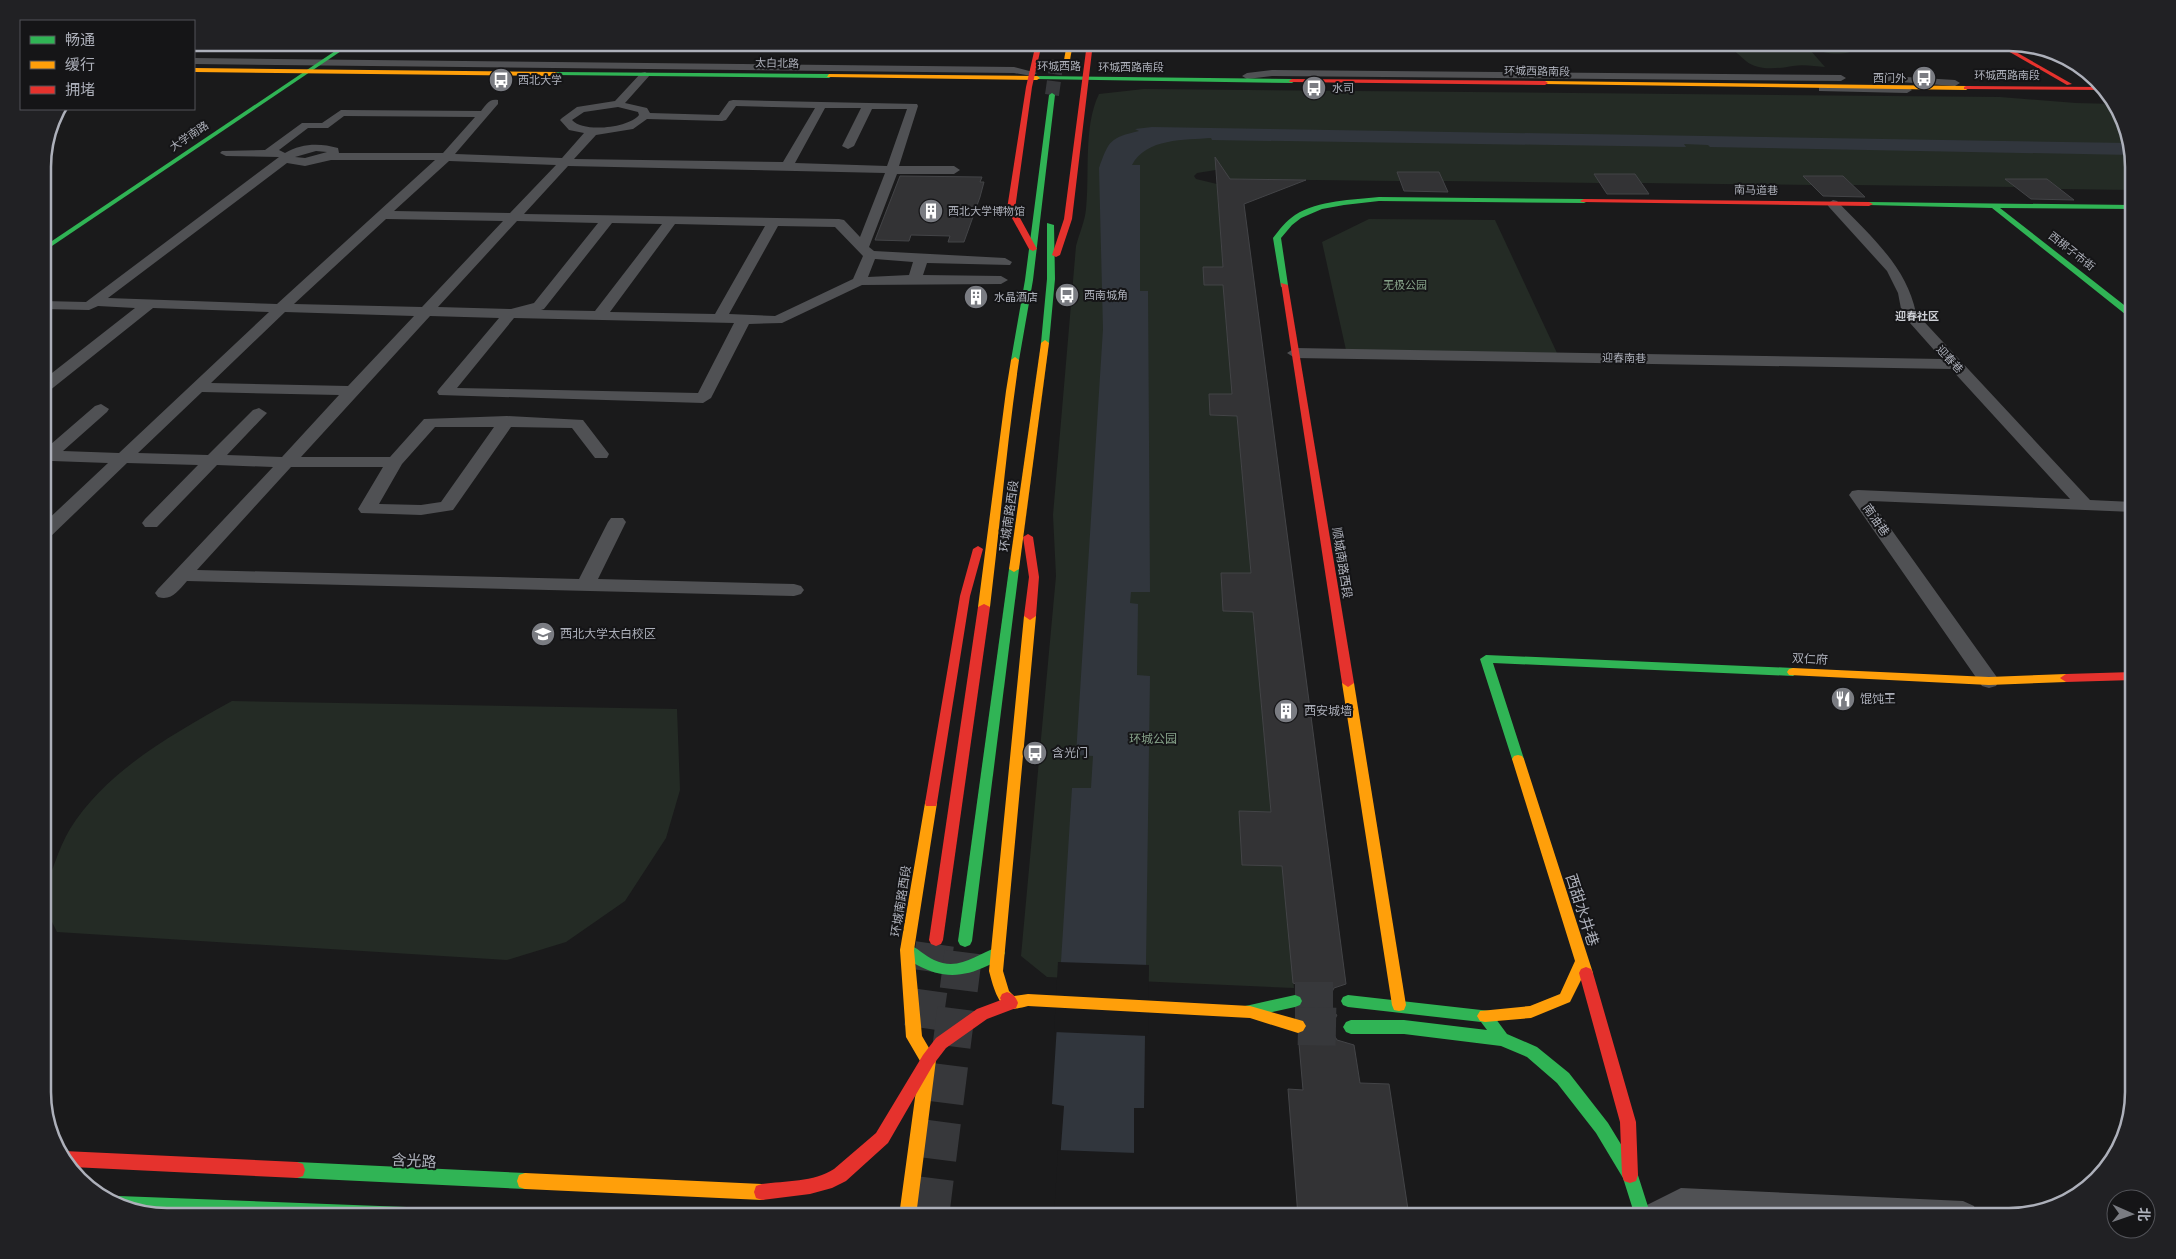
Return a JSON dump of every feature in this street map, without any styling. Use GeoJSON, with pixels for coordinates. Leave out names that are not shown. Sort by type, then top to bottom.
{"type":"FeatureCollection","features":[{"type":"Feature","properties":{"kind":"main road","name":"大学南路"},"geometry":{"type":"LineString","coordinates":[[51,244],[337,51]]}},
{"type":"Feature","properties":{"kind":"main road"},"geometry":{"type":"LineString","coordinates":[[1033,249],[1011,208],[1031,76],[1037,51]]}},
{"type":"Feature","properties":{"kind":"main road"},"geometry":{"type":"LineString","coordinates":[[1061,51],[1062,59],[1066,51]]}},
{"type":"Feature","properties":{"kind":"main road"},"geometry":{"type":"LineString","coordinates":[[1051,264],[1061,245],[1068,219],[1089,51]]}},
{"type":"Feature","properties":{"kind":"main road"},"geometry":{"type":"LineString","coordinates":[[2013,51],[2069,84],[2087,82]]}},
{"type":"Feature","properties":{"kind":"main road","name":"太白北路"},"geometry":{"type":"LineString","coordinates":[[195,66],[644,77],[1031,76]]}},
{"type":"Feature","properties":{"kind":"main road","name":"太白北路"},"geometry":{"type":"LineString","coordinates":[[195,70],[311,69],[1031,76]]}},
{"type":"Feature","properties":{"kind":"main road","name":"环城西路南段"},"geometry":{"type":"LineString","coordinates":[[1031,76],[1247,76],[2091,85]]}},
{"type":"Feature","properties":{"kind":"main road","name":"环城西路南段"},"geometry":{"type":"LineString","coordinates":[[1087,76],[2094,89]]}},
{"type":"Feature","properties":{"kind":"main road"},"geometry":{"type":"LineString","coordinates":[[2056,88],[2096,91]]}},
{"type":"Feature","properties":{"kind":"main road","name":"环城南路西段"},"geometry":{"type":"LineString","coordinates":[[936,940],[995,533],[999,473],[1006,415],[1057,95],[1057,154]]}},
{"type":"Feature","properties":{"kind":"main road","name":"南马道巷"},"geometry":{"type":"LineString","coordinates":[[1379,199],[2125,207]]}},
{"type":"Feature","properties":{"kind":"main road","name":"顺城南路西段"},"geometry":{"type":"LineString","coordinates":[[1379,199],[1343,202],[1312,211],[1289,223],[1277,238],[1399,1005]]}},
{"type":"Feature","properties":{"kind":"main road","name":"西梆子市街"},"geometry":{"type":"LineString","coordinates":[[1994,206],[2125,303]]}},
{"type":"Feature","properties":{"kind":"main road","name":"环城南路西段"},"geometry":{"type":"LineString","coordinates":[[965,941],[1000,666],[1042,382],[1051,264],[1050,213]]}},
{"type":"Feature","properties":{"kind":"main road"},"geometry":{"type":"LineString","coordinates":[[53,230],[72,230]]}},
{"type":"Feature","properties":{"kind":"main road","name":"环城南路西段"},"geometry":{"type":"LineString","coordinates":[[928,1060],[914,1037],[907,950],[965,596],[999,473]]}},
{"type":"Feature","properties":{"kind":"main road"},"geometry":{"type":"LineString","coordinates":[[1011,1003],[1003,994],[996,971],[1034,577],[1023,516]]}},
{"type":"Feature","properties":{"kind":"main road","name":"双仁府"},"geometry":{"type":"LineString","coordinates":[[1486,659],[1989,681],[2125,676]]}},
{"type":"Feature","properties":{"kind":"main road","name":"西甜水井巷"},"geometry":{"type":"LineString","coordinates":[[1486,659],[1582,961],[1628,1122],[1630,1175]]}},
{"type":"Feature","properties":{"kind":"main road"},"geometry":{"type":"LineString","coordinates":[[907,950],[922,964],[945,970],[968,970],[980,966],[998,953]]}},
{"type":"Feature","properties":{"kind":"main road"},"geometry":{"type":"LineString","coordinates":[[1348,1001],[1399,1005],[1485,1016],[1531,1012],[1565,998],[1582,961]]}},
{"type":"Feature","properties":{"kind":"main road","name":"含光路"},"geometry":{"type":"LineString","coordinates":[[73,1159],[762,1192],[810,1186],[832,1180],[840,1175],[882,1138],[928,1060],[941,1043],[982,1014],[1011,1003],[1028,1000],[1186,1007],[1250,1012]]}},
{"type":"Feature","properties":{"kind":"main road"},"geometry":{"type":"LineString","coordinates":[[1250,1012],[1295,1001]]}},
{"type":"Feature","properties":{"kind":"main road"},"geometry":{"type":"LineString","coordinates":[[1250,1012],[1298,1026]]}},
{"type":"Feature","properties":{"kind":"main road"},"geometry":{"type":"LineString","coordinates":[[1485,1016],[1502,1039]]}},
{"type":"Feature","properties":{"kind":"main road"},"geometry":{"type":"LineString","coordinates":[[1352,1027],[1404,1027],[1502,1039],[1532,1052],[1563,1078],[1602,1128],[1630,1175],[1640,1208]]}},
{"type":"Feature","properties":{"kind":"main road"},"geometry":{"type":"LineString","coordinates":[[908,1208],[928,1060]]}},
{"type":"Feature","properties":{"kind":"main road"},"geometry":{"type":"LineString","coordinates":[[141,1205],[223,1208]]}},
{"type":"Feature","properties":{"kind":"street"},"geometry":{"type":"LineString","coordinates":[[195,61],[311,69]]}},
{"type":"Feature","properties":{"kind":"street"},"geometry":{"type":"LineString","coordinates":[[195,74],[311,69]]}},
{"type":"Feature","properties":{"kind":"street","name":"环城西路南段"},"geometry":{"type":"LineString","coordinates":[[1087,76],[1110,82],[1876,90],[1942,87]]}},
{"type":"Feature","properties":{"kind":"street"},"geometry":{"type":"LineString","coordinates":[[618,104],[644,77]]}},
{"type":"Feature","properties":{"kind":"street"},"geometry":{"type":"LineString","coordinates":[[1269,84],[1294,80]]}},
{"type":"Feature","properties":{"kind":"street"},"geometry":{"type":"LineString","coordinates":[[51,526],[281,308],[446,157],[494,102]]}},
{"type":"Feature","properties":{"kind":"street"},"geometry":{"type":"LineString","coordinates":[[644,116],[643,110],[618,104],[581,110],[566,120],[567,124],[573,128],[593,131],[628,126],[644,116],[722,118],[733,103],[913,106],[866,251],[859,281]]}},
{"type":"Feature","properties":{"kind":"street"},"geometry":{"type":"LineString","coordinates":[[787,166],[822,104]]}},
{"type":"Feature","properties":{"kind":"street"},"geometry":{"type":"LineString","coordinates":[[848,146],[868,105]]}},
{"type":"Feature","properties":{"kind":"street"},"geometry":{"type":"LineString","coordinates":[[267,154],[306,125],[324,126],[341,113],[483,114]]}},
{"type":"Feature","properties":{"kind":"street"},"geometry":{"type":"LineString","coordinates":[[165,593],[593,131]]}},
{"type":"Feature","properties":{"kind":"street"},"geometry":{"type":"LineString","coordinates":[[278,134],[294,134]]}},
{"type":"Feature","properties":{"kind":"street"},"geometry":{"type":"LineString","coordinates":[[226,153],[288,156],[292,161],[305,162],[331,156],[446,157],[565,162],[954,170]]}},
{"type":"Feature","properties":{"kind":"street"},"geometry":{"type":"LineString","coordinates":[[51,305],[88,306],[288,156]]}},
{"type":"Feature","properties":{"kind":"street","name":"迎春巷"},"geometry":{"type":"LineString","coordinates":[[1833,204],[1893,269],[1906,293],[1908,314],[2084,505]]}},
{"type":"Feature","properties":{"kind":"street"},"geometry":{"type":"LineString","coordinates":[[382,215],[839,222],[866,251],[921,259],[1004,262]]}},
{"type":"Feature","properties":{"kind":"street"},"geometry":{"type":"LineString","coordinates":[[608,219],[539,306],[510,314],[445,392],[703,398],[744,319]]}},
{"type":"Feature","properties":{"kind":"street"},"geometry":{"type":"LineString","coordinates":[[600,316],[671,220]]}},
{"type":"Feature","properties":{"kind":"street"},"geometry":{"type":"LineString","coordinates":[[720,318],[774,222]]}},
{"type":"Feature","properties":{"kind":"street"},"geometry":{"type":"LineString","coordinates":[[914,279],[921,259]]}},
{"type":"Feature","properties":{"kind":"street"},"geometry":{"type":"LineString","coordinates":[[94,302],[777,320],[859,281],[914,279],[1001,280]]}},
{"type":"Feature","properties":{"kind":"street"},"geometry":{"type":"LineString","coordinates":[[950,279],[964,294]]}},
{"type":"Feature","properties":{"kind":"street"},"geometry":{"type":"LineString","coordinates":[[51,380],[148,304]]}},
{"type":"Feature","properties":{"kind":"street","name":"迎春南巷"},"geometry":{"type":"LineString","coordinates":[[1295,353],[1954,364]]}},
{"type":"Feature","properties":{"kind":"street"},"geometry":{"type":"LineString","coordinates":[[198,387],[351,391]]}},
{"type":"Feature","properties":{"kind":"street"},"geometry":{"type":"LineString","coordinates":[[51,451],[101,410]]}},
{"type":"Feature","properties":{"kind":"street"},"geometry":{"type":"LineString","coordinates":[[151,523],[259,413]]}},
{"type":"Feature","properties":{"kind":"street"},"geometry":{"type":"LineString","coordinates":[[507,421],[447,506],[421,510],[367,509],[395,462],[430,422],[507,421],[577,423],[601,454]]}},
{"type":"Feature","properties":{"kind":"street"},"geometry":{"type":"LineString","coordinates":[[51,457],[286,462],[395,462]]}},
{"type":"Feature","properties":{"kind":"street","name":"南油巷"},"geometry":{"type":"LineString","coordinates":[[1989,681],[1858,495],[2084,505]]}},
{"type":"Feature","properties":{"kind":"street"},"geometry":{"type":"LineString","coordinates":[[2084,505],[2125,507]]}},
{"type":"Feature","properties":{"kind":"street"},"geometry":{"type":"LineString","coordinates":[[586,585],[617,522]]}},
{"type":"Feature","properties":{"kind":"street"},"geometry":{"type":"LineString","coordinates":[[182,575],[794,590]]}},
{"type":"Feature","properties":{"kind":"street"},"geometry":{"type":"LineString","coordinates":[[1670,1208],[1681,1202],[1802,1208]]}},
{"type":"Feature","properties":{"kind":"green space"},"geometry":{"type":"Polygon","coordinates":[[[1734,51],[1811,51],[1825,67],[1800,65],[1764,68],[1751,65],[1734,51]]]}},
{"type":"Feature","properties":{"kind":"green space"},"geometry":{"type":"Polygon","coordinates":[[[1820,51],[1851,51],[1836,54],[1820,51]]]}},
{"type":"Feature","properties":{"kind":"green space","name":"环城公园"},"geometry":{"type":"Polygon","coordinates":[[[1144,89],[2000,97],[2105,104],[2113,116],[2123,144],[2125,190],[2060,189],[2047,179],[2006,179],[2016,187],[1853,185],[1843,176],[1804,176],[1812,185],[1641,183],[1634,174],[1594,174],[1600,183],[1443,181],[1439,172],[1397,172],[1400,181],[1229,179],[1216,170],[1197,173],[1194,176],[1196,179],[1217,184],[1223,267],[1203,267],[1204,285],[1223,285],[1232,394],[1209,394],[1210,415],[1237,416],[1251,573],[1221,573],[1223,611],[1253,612],[1271,812],[1239,811],[1242,865],[1282,866],[1294,988],[1047,977],[1021,956],[1056,576],[1053,515],[1076,246],[1085,214],[1089,135],[1094,107],[1099,94],[1144,89]]]}},
{"type":"Feature","properties":{"kind":"green space","name":"无极公园"},"geometry":{"type":"Polygon","coordinates":[[[1369,219],[1495,220],[1557,353],[1346,350],[1322,242],[1369,219]]]}},
{"type":"Feature","properties":{"kind":"green space"},"geometry":{"type":"Polygon","coordinates":[[[232,701],[677,709],[680,790],[666,838],[625,901],[566,942],[507,960],[57,932],[51,920],[51,873],[58,853],[70,829],[85,808],[122,771],[165,740],[232,701]]]}},
{"type":"Feature","properties":{"kind":"shaded area"},"geometry":{"type":"Polygon","coordinates":[[[1152,127],[2123,143],[2124,155],[1710,147],[1708,145],[1684,144],[1686,147],[1212,140],[1211,138],[1167,142],[1156,145],[1138,156],[1132,165],[1140,165],[1140,291],[1148,291],[1150,592],[1131,592],[1130,603],[1138,604],[1137,675],[1150,676],[1144,1108],[1134,1108],[1134,1208],[1057,1208],[1064,1106],[1052,1104],[1072,788],[1091,788],[1093,756],[1076,755],[1103,329],[1099,168],[1108,146],[1116,138],[1139,131],[1135,129],[1152,127]]]}},
{"type":"Feature","properties":{"kind":"pier"},"geometry":{"type":"Polygon","coordinates":[[[1058,962],[1149,965],[1148,1036],[1054,1032],[1058,962]]]}},
{"type":"Feature","properties":{"kind":"pier"},"geometry":{"type":"Polygon","coordinates":[[[1058,1150],[1136,1153],[1136,1208],[1054,1208],[1058,1150]]]}},
{"type":"Feature","properties":{"kind":"building","name":"西安城墙"},"geometry":{"type":"Polygon","coordinates":[[[1215,157],[1230,179],[1306,180],[1244,204],[1346,984],[1334,988],[1328,1000],[1333,1013],[1337,1015],[1330,1028],[1337,1040],[1354,1045],[1360,1083],[1389,1084],[1408,1208],[1297,1208],[1288,1089],[1303,1090],[1299,1044],[1313,1038],[1319,1025],[1313,1014],[1309,1012],[1315,1000],[1310,989],[1293,983],[1282,866],[1242,865],[1239,811],[1271,812],[1253,612],[1223,611],[1221,573],[1251,573],[1237,416],[1210,415],[1209,394],[1232,394],[1223,285],[1204,285],[1203,267],[1223,267],[1215,157]]]}},
{"type":"Feature","properties":{"kind":"building"},"geometry":{"type":"Polygon","coordinates":[[[1397,172],[1439,172],[1448,192],[1404,191],[1397,172]]]}},
{"type":"Feature","properties":{"kind":"building"},"geometry":{"type":"Polygon","coordinates":[[[1594,174],[1635,174],[1649,194],[1607,194],[1594,174]]]}},
{"type":"Feature","properties":{"kind":"building","name":"西北大学博物馆"},"geometry":{"type":"Polygon","coordinates":[[[900,176],[982,177],[980,182],[984,182],[980,197],[964,242],[948,242],[950,236],[911,235],[909,241],[875,240],[900,176]]]}},
{"type":"Feature","properties":{"kind":"building"},"geometry":{"type":"Polygon","coordinates":[[[1803,176],[1843,176],[1865,197],[1823,196],[1803,176]]]}},
{"type":"Feature","properties":{"kind":"building"},"geometry":{"type":"Polygon","coordinates":[[[2005,179],[2047,179],[2074,200],[2031,199],[2005,179]]]}},
{"type":"Feature","properties":{"kind":"tunnel"},"geometry":{"type":"LineString","coordinates":[[1052,95],[1057,59]]}},
{"type":"Feature","properties":{"kind":"tunnel"},"geometry":{"type":"LineString","coordinates":[[923,1028],[935,944]]}},
{"type":"Feature","properties":{"kind":"tunnel"},"geometry":{"type":"LineString","coordinates":[[931,1208],[964,948]]}},
{"type":"Feature","properties":{"kind":"tunnel"},"geometry":{"type":"LineString","coordinates":[[1295,1001],[1348,1001]]}},
{"type":"Feature","properties":{"kind":"tunnel"},"geometry":{"type":"LineString","coordinates":[[1298,1026],[1351,1027]]}},
{"type":"Feature","properties":{"kind":"traffic: fast"},"geometry":{"type":"LineString","coordinates":[[51,245],[338,51]]}},
{"type":"Feature","properties":{"kind":"traffic: fast"},"geometry":{"type":"LineString","coordinates":[[556,74],[829,76]]}},
{"type":"Feature","properties":{"kind":"traffic: fast"},"geometry":{"type":"LineString","coordinates":[[1037,78],[1292,81]]}},
{"type":"Feature","properties":{"kind":"traffic: fast"},"geometry":{"type":"LineString","coordinates":[[1015,360],[1029,280],[1052,95]]}},
{"type":"Feature","properties":{"kind":"traffic: fast"},"geometry":{"type":"LineString","coordinates":[[1284,285],[1277,238],[1289,223],[1298,216],[1320,207],[1379,199],[1584,201]]}},
{"type":"Feature","properties":{"kind":"traffic: fast"},"geometry":{"type":"LineString","coordinates":[[1869,204],[2125,207]]}},
{"type":"Feature","properties":{"kind":"traffic: fast"},"geometry":{"type":"LineString","coordinates":[[1994,206],[2125,310]]}},
{"type":"Feature","properties":{"kind":"traffic: fast"},"geometry":{"type":"LineString","coordinates":[[1045,343],[1051,279],[1050,225]]}},
{"type":"Feature","properties":{"kind":"traffic: fast"},"geometry":{"type":"LineString","coordinates":[[965,941],[1014,569]]}},
{"type":"Feature","properties":{"kind":"traffic: fast"},"geometry":{"type":"LineString","coordinates":[[1518,759],[1486,659],[1793,672]]}},
{"type":"Feature","properties":{"kind":"traffic: fast"},"geometry":{"type":"LineString","coordinates":[[907,950],[930,965],[952,970],[974,966],[998,953]]}},
{"type":"Feature","properties":{"kind":"traffic: fast"},"geometry":{"type":"LineString","coordinates":[[1250,1011],[1295,1001]]}},
{"type":"Feature","properties":{"kind":"traffic: fast"},"geometry":{"type":"LineString","coordinates":[[1348,1001],[1485,1016],[1502,1039]]}},
{"type":"Feature","properties":{"kind":"traffic: fast"},"geometry":{"type":"LineString","coordinates":[[1351,1027],[1404,1027],[1502,1039],[1532,1052],[1563,1078],[1602,1128],[1630,1175],[1640,1208]]}},
{"type":"Feature","properties":{"kind":"traffic: fast"},"geometry":{"type":"LineString","coordinates":[[297,1170],[525,1181]]}},
{"type":"Feature","properties":{"kind":"traffic: fast"},"geometry":{"type":"LineString","coordinates":[[141,1205],[224,1208]]}},
{"type":"Feature","properties":{"kind":"traffic: slow"},"geometry":{"type":"LineString","coordinates":[[1067,60],[1069,51]]}},
{"type":"Feature","properties":{"kind":"traffic: slow"},"geometry":{"type":"LineString","coordinates":[[195,70],[556,74]]}},
{"type":"Feature","properties":{"kind":"traffic: slow"},"geometry":{"type":"LineString","coordinates":[[829,76],[1037,78]]}},
{"type":"Feature","properties":{"kind":"traffic: slow"},"geometry":{"type":"LineString","coordinates":[[1545,83],[1966,88]]}},
{"type":"Feature","properties":{"kind":"traffic: slow"},"geometry":{"type":"LineString","coordinates":[[1014,569],[1045,343]]}},
{"type":"Feature","properties":{"kind":"traffic: slow"},"geometry":{"type":"LineString","coordinates":[[984,607],[1015,360]]}},
{"type":"Feature","properties":{"kind":"traffic: slow"},"geometry":{"type":"LineString","coordinates":[[1007,998],[1003,994],[996,971],[1030,616]]}},
{"type":"Feature","properties":{"kind":"traffic: slow"},"geometry":{"type":"LineString","coordinates":[[1793,672],[1989,681],[2066,678]]}},
{"type":"Feature","properties":{"kind":"traffic: slow"},"geometry":{"type":"LineString","coordinates":[[1348,683],[1399,1005]]}},
{"type":"Feature","properties":{"kind":"traffic: slow"},"geometry":{"type":"LineString","coordinates":[[1518,759],[1586,973]]}},
{"type":"Feature","properties":{"kind":"traffic: slow"},"geometry":{"type":"LineString","coordinates":[[908,1208],[928,1060],[914,1037],[907,950],[931,803]]}},
{"type":"Feature","properties":{"kind":"traffic: slow"},"geometry":{"type":"LineString","coordinates":[[1485,1016],[1531,1012],[1565,998],[1582,961]]}},
{"type":"Feature","properties":{"kind":"traffic: slow"},"geometry":{"type":"LineString","coordinates":[[1011,1003],[1028,1000],[1250,1012],[1298,1026]]}},
{"type":"Feature","properties":{"kind":"traffic: slow"},"geometry":{"type":"LineString","coordinates":[[525,1181],[762,1192]]}},
{"type":"Feature","properties":{"kind":"traffic: jam"},"geometry":{"type":"LineString","coordinates":[[1033,249],[1011,209],[1029,87],[1037,51]]}},
{"type":"Feature","properties":{"kind":"traffic: jam"},"geometry":{"type":"LineString","coordinates":[[1056,255],[1068,219],[1089,51]]}},
{"type":"Feature","properties":{"kind":"traffic: jam"},"geometry":{"type":"LineString","coordinates":[[2011,51],[2069,84]]}},
{"type":"Feature","properties":{"kind":"traffic: jam"},"geometry":{"type":"LineString","coordinates":[[1292,81],[1545,83]]}},
{"type":"Feature","properties":{"kind":"traffic: jam"},"geometry":{"type":"LineString","coordinates":[[1966,88],[2094,89]]}},
{"type":"Feature","properties":{"kind":"traffic: jam"},"geometry":{"type":"LineString","coordinates":[[1584,201],[1869,204]]}},
{"type":"Feature","properties":{"kind":"traffic: jam"},"geometry":{"type":"LineString","coordinates":[[1284,285],[1348,683]]}},
{"type":"Feature","properties":{"kind":"traffic: jam"},"geometry":{"type":"LineString","coordinates":[[1028,537],[1034,577],[1030,616]]}},
{"type":"Feature","properties":{"kind":"traffic: jam"},"geometry":{"type":"LineString","coordinates":[[931,803],[965,596],[978,549]]}},
{"type":"Feature","properties":{"kind":"traffic: jam"},"geometry":{"type":"LineString","coordinates":[[936,940],[984,607]]}},
{"type":"Feature","properties":{"kind":"traffic: jam"},"geometry":{"type":"LineString","coordinates":[[2066,678],[2125,676]]}},
{"type":"Feature","properties":{"kind":"traffic: jam"},"geometry":{"type":"LineString","coordinates":[[1586,973],[1628,1122],[1630,1175]]}},
{"type":"Feature","properties":{"kind":"traffic: jam"},"geometry":{"type":"LineString","coordinates":[[762,1192],[810,1186],[832,1180],[840,1175],[882,1138],[928,1060],[941,1043],[982,1014],[1011,1003],[1007,998]]}},
{"type":"Feature","properties":{"kind":"traffic: jam"},"geometry":{"type":"LineString","coordinates":[[73,1159],[297,1170]]}},
{"type":"Feature","properties":{"kind":"place","name":"西门外"},"geometry":{"type":"Point","coordinates":[1924,78]}},
{"type":"Feature","properties":{"kind":"place","name":"西北大学"},"geometry":{"type":"Point","coordinates":[501,80]}},
{"type":"Feature","properties":{"kind":"place","name":"水司"},"geometry":{"type":"Point","coordinates":[1314,88]}},
{"type":"Feature","properties":{"kind":"place","name":"西北大学博物馆"},"geometry":{"type":"Point","coordinates":[931,211]}},
{"type":"Feature","properties":{"kind":"place","name":"西南城角"},"geometry":{"type":"Point","coordinates":[1067,295]}},
{"type":"Feature","properties":{"kind":"place","name":"水晶酒店"},"geometry":{"type":"Point","coordinates":[976,297]}},
{"type":"Feature","properties":{"kind":"place","name":"西北大学太白校区"},"geometry":{"type":"Point","coordinates":[543,634]}},
{"type":"Feature","properties":{"kind":"place","name":"馄饨王"},"geometry":{"type":"Point","coordinates":[1843,699]}},
{"type":"Feature","properties":{"kind":"place","name":"西安城墙"},"geometry":{"type":"Point","coordinates":[1286,711]}},
{"type":"Feature","properties":{"kind":"place","name":"含光门"},"geometry":{"type":"Point","coordinates":[1035,753]}},
{"type":"Feature","properties":{"kind":"district","name":"迎春社区"},"geometry":{"type":"Point","coordinates":[1917,316]}}]}
